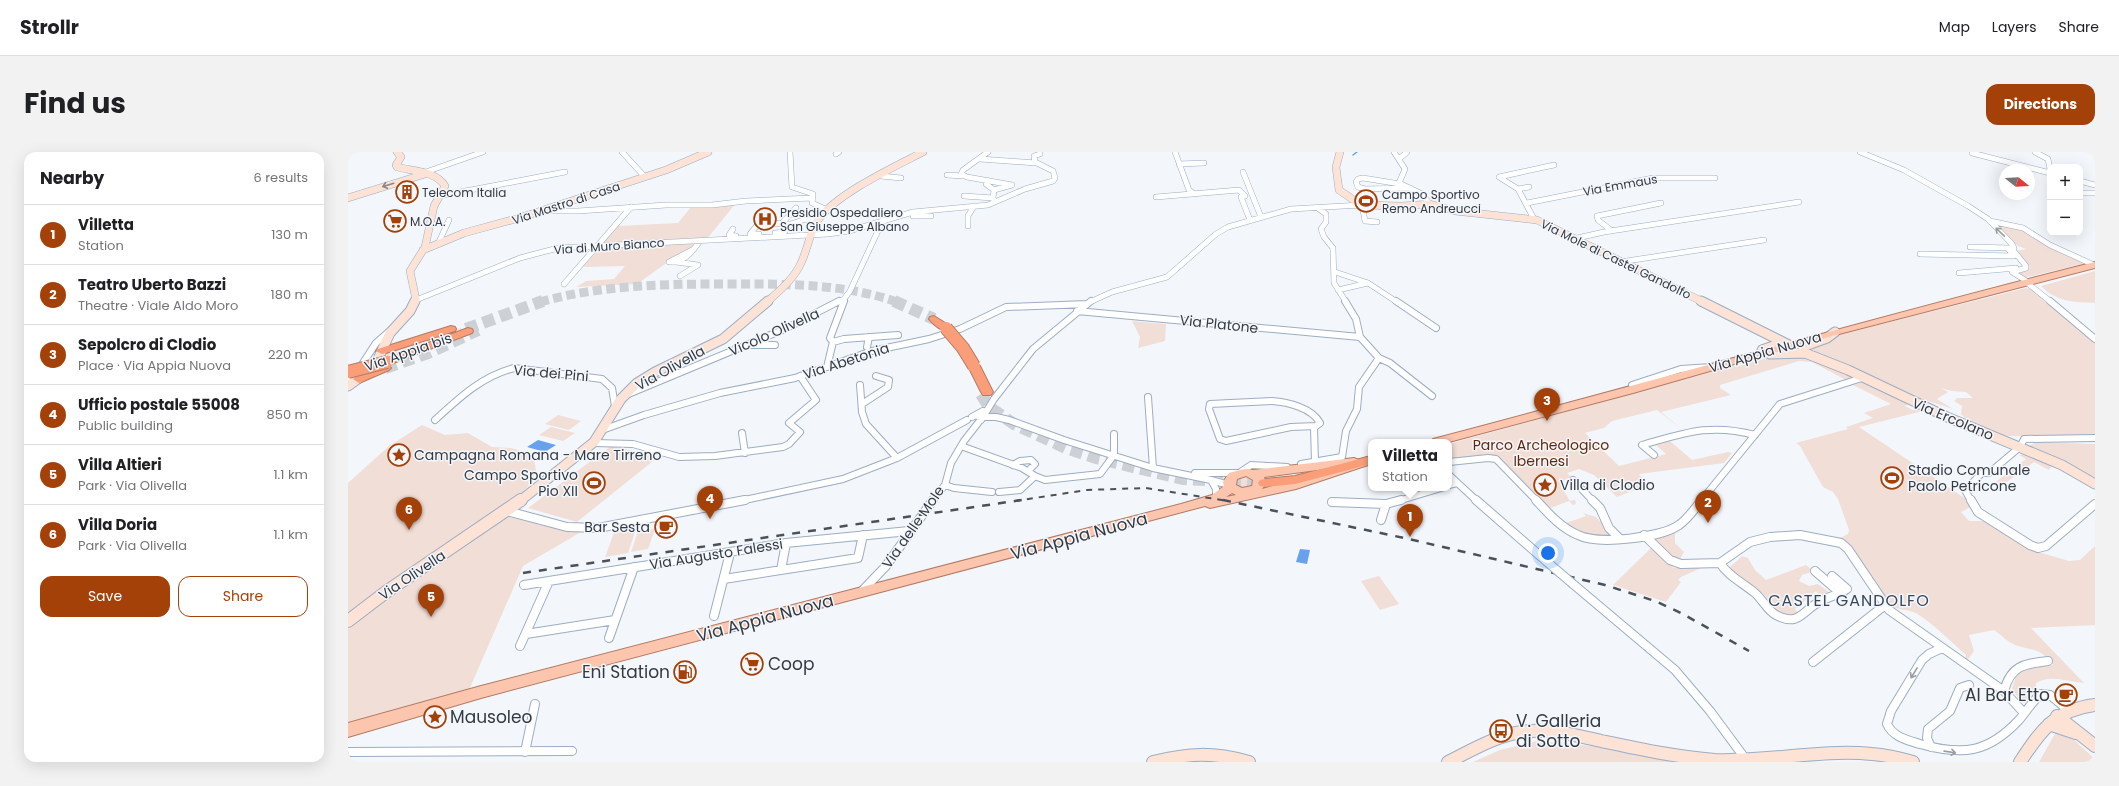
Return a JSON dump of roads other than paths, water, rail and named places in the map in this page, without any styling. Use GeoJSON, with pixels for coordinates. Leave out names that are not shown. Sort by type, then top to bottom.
{"type":"FeatureCollection","features":[{"type":"Feature","properties":{"kind":"highway"},"geometry":{"type":"LineString","coordinates":[[931,320],[943,329],[959,349],[971,367],[984,393]]}},
{"type":"Feature","properties":{"kind":"highway","name":"Via Appia bis"},"geometry":{"type":"LineString","coordinates":[[351,375],[384,360],[464,329]]}},
{"type":"Feature","properties":{"kind":"highway"},"geometry":{"type":"LineString","coordinates":[[1251,478],[1295,480],[1318,468],[1368,460]]}},
{"type":"Feature","properties":{"kind":"main road","name":"Via Appia Nuova"},"geometry":{"type":"LineString","coordinates":[[1448,439],[1835,332],[2094,265]]}},
{"type":"Feature","properties":{"kind":"main road"},"geometry":{"type":"LineString","coordinates":[[1301,485],[1251,478],[1230,478],[1230,486],[1237,491],[1251,478],[1368,460]]}},
{"type":"Feature","properties":{"kind":"main road","name":"Via Appia Nuova"},"geometry":{"type":"LineString","coordinates":[[1184,508],[1237,499],[1301,485],[1368,461]]}},
{"type":"Feature","properties":{"kind":"main road"},"geometry":{"type":"LineString","coordinates":[[1237,499],[1251,478]]}},
{"type":"Feature","properties":{"kind":"main road","name":"Via Appia Nuova"},"geometry":{"type":"LineString","coordinates":[[348,730],[481,692],[1184,508],[1216,498],[1230,486]]}},
{"type":"Feature","properties":{"kind":"street"},"geometry":{"type":"LineString","coordinates":[[384,360],[390,333],[410,311],[416,300],[415,289],[410,271],[427,241],[426,224],[445,186],[443,182],[424,173],[396,167],[401,157],[397,152]]}},
{"type":"Feature","properties":{"kind":"street"},"geometry":{"type":"LineString","coordinates":[[348,198],[483,152]]}},
{"type":"Feature","properties":{"kind":"street"},"geometry":{"type":"LineString","coordinates":[[622,152],[646,177]]}},
{"type":"Feature","properties":{"kind":"street","name":"Via Mastro di Casa"},"geometry":{"type":"LineString","coordinates":[[423,250],[464,233],[541,211],[646,177],[679,165],[708,152]]}},
{"type":"Feature","properties":{"kind":"street"},"geometry":{"type":"LineString","coordinates":[[790,152],[791,186],[795,189],[814,194],[811,198],[813,204],[828,210]]}},
{"type":"Feature","properties":{"kind":"street","name":"Via Olivella"},"geometry":{"type":"LineString","coordinates":[[348,621],[378,598],[507,511],[594,443],[605,429],[615,406],[644,379],[714,344],[744,322],[795,274],[802,262],[818,219],[828,210],[881,176],[923,152]]}},
{"type":"Feature","properties":{"kind":"street"},"geometry":{"type":"LineString","coordinates":[[963,176],[961,174],[962,171],[988,152]]}},
{"type":"Feature","properties":{"kind":"street"},"geometry":{"type":"LineString","coordinates":[[1175,152],[1189,190],[1193,193]]}},
{"type":"Feature","properties":{"kind":"street"},"geometry":{"type":"LineString","coordinates":[[1340,152],[1335,169],[1340,183],[1338,189],[1344,195],[1360,205],[1363,210],[1365,221],[1377,222]]}},
{"type":"Feature","properties":{"kind":"street"},"geometry":{"type":"LineString","coordinates":[[1394,152],[1406,169],[1404,174],[1398,180],[1400,184]]}},
{"type":"Feature","properties":{"kind":"street"},"geometry":{"type":"LineString","coordinates":[[1399,159],[1402,154],[1407,152]]}},
{"type":"Feature","properties":{"kind":"street"},"geometry":{"type":"LineString","coordinates":[[1860,152],[1895,166],[1927,183],[1990,221],[2014,248],[2009,250],[2014,255],[2011,257],[1920,254]]}},
{"type":"Feature","properties":{"kind":"street"},"geometry":{"type":"LineString","coordinates":[[2035,152],[2048,159],[2049,164]]}},
{"type":"Feature","properties":{"kind":"street"},"geometry":{"type":"LineString","coordinates":[[1972,153],[2015,164]]}},
{"type":"Feature","properties":{"kind":"street"},"geometry":{"type":"LineString","coordinates":[[1036,163],[1034,157],[1040,154]]}},
{"type":"Feature","properties":{"kind":"street"},"geometry":{"type":"LineString","coordinates":[[898,216],[920,211],[986,206],[994,200],[1053,181],[1055,178],[1053,171],[1036,163],[980,159]]}},
{"type":"Feature","properties":{"kind":"street"},"geometry":{"type":"LineString","coordinates":[[1179,164],[1204,163]]}},
{"type":"Feature","properties":{"kind":"street"},"geometry":{"type":"LineString","coordinates":[[1534,219],[1527,203],[1518,189],[1500,176],[1554,165]]}},
{"type":"Feature","properties":{"kind":"street"},"geometry":{"type":"LineString","coordinates":[[1995,165],[1999,165]]}},
{"type":"Feature","properties":{"kind":"street"},"geometry":{"type":"LineString","coordinates":[[2035,169],[2047,168]]}},
{"type":"Feature","properties":{"kind":"street"},"geometry":{"type":"LineString","coordinates":[[2035,169],[2047,172]]}},
{"type":"Feature","properties":{"kind":"street"},"geometry":{"type":"LineString","coordinates":[[441,192],[565,172]]}},
{"type":"Feature","properties":{"kind":"street"},"geometry":{"type":"LineString","coordinates":[[1243,172],[1261,217]]}},
{"type":"Feature","properties":{"kind":"street"},"geometry":{"type":"LineString","coordinates":[[947,175],[963,176],[987,180],[1012,185],[994,190],[986,184],[987,180]]}},
{"type":"Feature","properties":{"kind":"street"},"geometry":{"type":"LineString","coordinates":[[881,176],[901,178]]}},
{"type":"Feature","properties":{"kind":"street"},"geometry":{"type":"LineString","coordinates":[[1410,188],[1365,189],[1358,187],[1356,182],[1357,179],[1362,178],[1400,184],[1410,188],[1424,196],[1430,204]]}},
{"type":"Feature","properties":{"kind":"street","name":"Via Emmaus"},"geometry":{"type":"LineString","coordinates":[[1527,203],[1655,178],[1715,178]]}},
{"type":"Feature","properties":{"kind":"street"},"geometry":{"type":"LineString","coordinates":[[2083,182],[2095,185]]}},
{"type":"Feature","properties":{"kind":"street"},"geometry":{"type":"LineString","coordinates":[[1518,189],[1529,187]]}},
{"type":"Feature","properties":{"kind":"street"},"geometry":{"type":"LineString","coordinates":[[994,190],[994,200]]}},
{"type":"Feature","properties":{"kind":"street"},"geometry":{"type":"LineString","coordinates":[[1156,197],[1193,193],[1241,191],[1244,196],[1241,197],[1250,220]]}},
{"type":"Feature","properties":{"kind":"street"},"geometry":{"type":"LineString","coordinates":[[2083,193],[2095,193]]}},
{"type":"Feature","properties":{"kind":"street"},"geometry":{"type":"LineString","coordinates":[[964,196],[994,200]]}},
{"type":"Feature","properties":{"kind":"street"},"geometry":{"type":"LineString","coordinates":[[541,211],[578,211],[631,207],[712,205],[746,201],[811,198]]}},
{"type":"Feature","properties":{"kind":"street"},"geometry":{"type":"LineString","coordinates":[[1573,239],[1612,231],[1799,202]]}},
{"type":"Feature","properties":{"kind":"street"},"geometry":{"type":"LineString","coordinates":[[1612,231],[1597,216],[1662,203]]}},
{"type":"Feature","properties":{"kind":"street","name":"Via Mole di Castel Gandolfo"},"geometry":{"type":"LineString","coordinates":[[1360,205],[1403,206],[1430,204],[1455,211],[1534,219],[1789,345]]}},
{"type":"Feature","properties":{"kind":"street","name":"Via delle Mole"},"geometry":{"type":"LineString","coordinates":[[858,593],[883,570],[909,531],[945,485],[951,463],[976,421],[1034,348],[1077,311],[1110,292],[1164,278],[1218,232],[1250,220],[1294,209],[1360,205]]}},
{"type":"Feature","properties":{"kind":"street"},"geometry":{"type":"LineString","coordinates":[[968,226],[968,216],[974,206]]}},
{"type":"Feature","properties":{"kind":"street"},"geometry":{"type":"LineString","coordinates":[[564,284],[596,245],[631,207]]}},
{"type":"Feature","properties":{"kind":"street"},"geometry":{"type":"LineString","coordinates":[[782,224],[796,208]]}},
{"type":"Feature","properties":{"kind":"street"},"geometry":{"type":"LineString","coordinates":[[1317,208],[1326,213],[1326,222],[1321,229],[1333,248],[1335,272],[1334,282],[1356,319],[1360,338],[1378,358],[1390,363],[1432,396]]}},
{"type":"Feature","properties":{"kind":"street"},"geometry":{"type":"LineString","coordinates":[[898,216],[931,216]]}},
{"type":"Feature","properties":{"kind":"street","name":"Via di Muro Bianco"},"geometry":{"type":"LineString","coordinates":[[416,300],[532,254],[562,248],[844,232],[898,216]]}},
{"type":"Feature","properties":{"kind":"street"},"geometry":{"type":"LineString","coordinates":[[733,229],[729,235],[782,232],[791,224],[801,220],[818,219]]}},
{"type":"Feature","properties":{"kind":"street"},"geometry":{"type":"LineString","coordinates":[[438,244],[449,220]]}},
{"type":"Feature","properties":{"kind":"street"},"geometry":{"type":"LineString","coordinates":[[827,367],[833,342],[830,338],[844,305],[844,299],[850,291],[883,220]]}},
{"type":"Feature","properties":{"kind":"street"},"geometry":{"type":"LineString","coordinates":[[1990,221],[2024,229],[2052,246],[2094,265]]}},
{"type":"Feature","properties":{"kind":"street"},"geometry":{"type":"LineString","coordinates":[[750,234],[760,223],[791,224]]}},
{"type":"Feature","properties":{"kind":"street"},"geometry":{"type":"LineString","coordinates":[[1620,262],[1764,240]]}},
{"type":"Feature","properties":{"kind":"street"},"geometry":{"type":"LineString","coordinates":[[680,276],[698,265],[676,262],[692,253],[700,241]]}},
{"type":"Feature","properties":{"kind":"street"},"geometry":{"type":"LineString","coordinates":[[1970,247],[2012,249],[2026,266]]}},
{"type":"Feature","properties":{"kind":"street"},"geometry":{"type":"LineString","coordinates":[[1959,273],[1998,271],[2026,266]]}},
{"type":"Feature","properties":{"kind":"street"},"geometry":{"type":"LineString","coordinates":[[2026,266],[2026,268],[2012,272],[2027,282],[2095,339]]}},
{"type":"Feature","properties":{"kind":"street"},"geometry":{"type":"LineString","coordinates":[[1335,272],[1368,283],[1436,328]]}},
{"type":"Feature","properties":{"kind":"street"},"geometry":{"type":"LineString","coordinates":[[1338,290],[1368,283]]}},
{"type":"Feature","properties":{"kind":"street","name":"Vicolo Olivella"},"geometry":{"type":"LineString","coordinates":[[623,397],[795,324],[844,299]]}},
{"type":"Feature","properties":{"kind":"street","name":"Via Abetonia"},"geometry":{"type":"LineString","coordinates":[[605,429],[644,415],[718,393],[800,376],[875,350],[930,339],[960,328],[1008,306],[1087,304]]}},
{"type":"Feature","properties":{"kind":"street","name":"Via Platone"},"geometry":{"type":"LineString","coordinates":[[1077,311],[1360,338]]}},
{"type":"Feature","properties":{"kind":"street"},"geometry":{"type":"LineString","coordinates":[[363,363],[379,339],[396,326]]}},
{"type":"Feature","properties":{"kind":"street"},"geometry":{"type":"LineString","coordinates":[[1808,354],[1803,350],[1804,347],[1828,338],[1835,332]]}},
{"type":"Feature","properties":{"kind":"street"},"geometry":{"type":"LineString","coordinates":[[833,342],[844,339],[898,335]]}},
{"type":"Feature","properties":{"kind":"street"},"geometry":{"type":"LineString","coordinates":[[867,347],[869,337]]}},
{"type":"Feature","properties":{"kind":"street"},"geometry":{"type":"LineString","coordinates":[[745,346],[775,345]]}},
{"type":"Feature","properties":{"kind":"street","name":"Via Ercolano"},"geometry":{"type":"LineString","coordinates":[[1764,352],[1770,354],[1791,352],[1808,354],[1865,378],[1914,402],[2066,467],[2095,484]]}},
{"type":"Feature","properties":{"kind":"street"},"geometry":{"type":"LineString","coordinates":[[1171,471],[1251,478],[1285,467],[1318,468],[1342,457],[1346,431],[1357,408],[1359,387],[1378,358]]}},
{"type":"Feature","properties":{"kind":"street"},"geometry":{"type":"LineString","coordinates":[[1632,385],[1680,369],[1699,366],[1711,367]]}},
{"type":"Feature","properties":{"kind":"street"},"geometry":{"type":"LineString","coordinates":[[348,386],[351,375],[372,368]]}},
{"type":"Feature","properties":{"kind":"street","name":"Via dei Pini"},"geometry":{"type":"LineString","coordinates":[[435,420],[487,378],[502,371],[514,368],[602,379],[611,384],[613,388],[613,401],[615,406]]}},
{"type":"Feature","properties":{"kind":"street"},"geometry":{"type":"LineString","coordinates":[[594,443],[633,444],[682,457],[745,453],[786,446],[800,432],[789,423],[816,400],[800,376]]}},
{"type":"Feature","properties":{"kind":"street"},"geometry":{"type":"LineString","coordinates":[[862,404],[888,387],[890,383],[889,380],[876,376]]}},
{"type":"Feature","properties":{"kind":"street"},"geometry":{"type":"LineString","coordinates":[[1452,462],[1494,458],[1556,519],[1576,534],[1596,541],[1620,540],[1668,531],[1681,524],[1775,409],[1784,402],[1865,378]]}},
{"type":"Feature","properties":{"kind":"street"},"geometry":{"type":"LineString","coordinates":[[860,385],[863,414],[868,426],[897,458]]}},
{"type":"Feature","properties":{"kind":"street"},"geometry":{"type":"LineString","coordinates":[[1148,397],[1154,468]]}},
{"type":"Feature","properties":{"kind":"street"},"geometry":{"type":"LineString","coordinates":[[1285,402],[1298,407],[1319,420],[1320,424],[1314,427],[1296,426],[1222,441],[1219,439],[1209,407],[1213,404],[1285,402]]}},
{"type":"Feature","properties":{"kind":"street","name":"Via delle Mole"},"geometry":{"type":"LineString","coordinates":[[976,421],[990,405]]}},
{"type":"Feature","properties":{"kind":"street"},"geometry":{"type":"LineString","coordinates":[[507,511],[575,528],[605,528],[829,483],[857,475],[897,458],[954,429],[976,421],[996,417],[1154,468],[1211,480],[1230,486]]}},
{"type":"Feature","properties":{"kind":"street"},"geometry":{"type":"LineString","coordinates":[[976,421],[1004,419]]}},
{"type":"Feature","properties":{"kind":"street"},"geometry":{"type":"LineString","coordinates":[[1314,427],[1313,440],[1318,468]]}},
{"type":"Feature","properties":{"kind":"street"},"geometry":{"type":"LineString","coordinates":[[1654,455],[1642,445],[1704,429],[1727,428],[1755,435]]}},
{"type":"Feature","properties":{"kind":"street"},"geometry":{"type":"LineString","coordinates":[[742,433],[745,453]]}},
{"type":"Feature","properties":{"kind":"street"},"geometry":{"type":"LineString","coordinates":[[961,446],[1028,471],[1045,480],[1100,474],[1114,455],[1114,434]]}},
{"type":"Feature","properties":{"kind":"street"},"geometry":{"type":"LineString","coordinates":[[2095,438],[2026,438],[2022,440],[2020,448],[1989,473],[1982,472],[1965,490],[1978,512],[2033,546],[2045,547],[2095,504]]}},
{"type":"Feature","properties":{"kind":"street"},"geometry":{"type":"LineString","coordinates":[[1013,465],[1020,461],[1031,460],[1035,464],[1028,471]]}},
{"type":"Feature","properties":{"kind":"street"},"geometry":{"type":"LineString","coordinates":[[945,485],[954,488],[1012,493],[1021,490],[1035,476]]}},
{"type":"Feature","properties":{"kind":"street"},"geometry":{"type":"LineString","coordinates":[[1452,478],[1520,540],[1675,670],[1714,716],[1747,762]]}},
{"type":"Feature","properties":{"kind":"street"},"geometry":{"type":"LineString","coordinates":[[1211,480],[1216,489],[1216,498]]}},
{"type":"Feature","properties":{"kind":"street"},"geometry":{"type":"LineString","coordinates":[[1573,480],[1600,508],[1609,528],[1620,540]]}},
{"type":"Feature","properties":{"kind":"street"},"geometry":{"type":"LineString","coordinates":[[1452,484],[1457,483]]}},
{"type":"Feature","properties":{"kind":"street"},"geometry":{"type":"LineString","coordinates":[[1332,502],[1386,504],[1431,491]]}},
{"type":"Feature","properties":{"kind":"street"},"geometry":{"type":"LineString","coordinates":[[1381,520],[1386,504]]}},
{"type":"Feature","properties":{"kind":"street","name":"Via Augusto Falessi"},"geometry":{"type":"LineString","coordinates":[[524,585],[786,543],[909,531]]}},
{"type":"Feature","properties":{"kind":"street"},"geometry":{"type":"LineString","coordinates":[[724,579],[858,558],[863,535]]}},
{"type":"Feature","properties":{"kind":"street"},"geometry":{"type":"LineString","coordinates":[[1644,535],[1675,563],[1720,563],[1750,542],[1770,537],[1806,536],[1832,540],[1843,544],[1848,549],[1885,605],[1893,613],[2004,691],[2024,713]]}},
{"type":"Feature","properties":{"kind":"street"},"geometry":{"type":"LineString","coordinates":[[780,570],[786,543]]}},
{"type":"Feature","properties":{"kind":"street"},"geometry":{"type":"LineString","coordinates":[[714,616],[730,552]]}},
{"type":"Feature","properties":{"kind":"street"},"geometry":{"type":"LineString","coordinates":[[1720,563],[1727,573],[1756,594],[1772,612],[1785,619],[1798,619],[1818,602],[1836,596],[1839,592],[1847,589],[1832,576]]}},
{"type":"Feature","properties":{"kind":"street"},"geometry":{"type":"LineString","coordinates":[[609,638],[634,568]]}},
{"type":"Feature","properties":{"kind":"street"},"geometry":{"type":"LineString","coordinates":[[1815,571],[1839,592]]}},
{"type":"Feature","properties":{"kind":"street"},"geometry":{"type":"LineString","coordinates":[[520,646],[549,580]]}},
{"type":"Feature","properties":{"kind":"street"},"geometry":{"type":"LineString","coordinates":[[1813,662],[1885,605]]}},
{"type":"Feature","properties":{"kind":"street"},"geometry":{"type":"LineString","coordinates":[[526,634],[615,620]]}},
{"type":"Feature","properties":{"kind":"street"},"geometry":{"type":"LineString","coordinates":[[1942,648],[1929,654],[1922,660],[1891,711],[1887,722],[1888,728],[1893,733],[1931,747],[1958,752],[1980,748],[2008,731],[2021,719],[2038,696],[2042,694],[2050,695],[2058,717],[2090,741]]}},
{"type":"Feature","properties":{"kind":"street"},"geometry":{"type":"LineString","coordinates":[[2004,691],[2009,676],[2016,668],[2048,661]]}},
{"type":"Feature","properties":{"kind":"street"},"geometry":{"type":"LineString","coordinates":[[1931,747],[1927,738],[1928,728],[1950,711],[1960,688],[1968,685]]}},
{"type":"Feature","properties":{"kind":"street"},"geometry":{"type":"LineString","coordinates":[[525,752],[535,704]]}},
{"type":"Feature","properties":{"kind":"street"},"geometry":{"type":"LineString","coordinates":[[2020,762],[2058,717],[2095,705]]}},
{"type":"Feature","properties":{"kind":"street"},"geometry":{"type":"LineString","coordinates":[[2058,717],[2090,741]]}},
{"type":"Feature","properties":{"kind":"street"},"geometry":{"type":"LineString","coordinates":[[1448,762],[1506,736],[1536,731],[1566,734],[1686,757],[1747,762],[1844,752],[1881,754],[1913,762]]}},
{"type":"Feature","properties":{"kind":"street"},"geometry":{"type":"LineString","coordinates":[[348,752],[572,751]]}},
{"type":"Feature","properties":{"kind":"street"},"geometry":{"type":"LineString","coordinates":[[1153,762],[1184,754],[1208,752],[1249,762]]}},
{"type":"Feature","properties":{"kind":"water"},"geometry":{"type":"Polygon","coordinates":[[[538,440],[556,445],[545,452],[527,447],[538,440]]]}},
{"type":"Feature","properties":{"kind":"water"},"geometry":{"type":"Polygon","coordinates":[[[1300,549],[1310,550],[1307,564],[1296,562],[1300,549]]]}},
{"type":"Feature","properties":{"kind":"waterway"},"geometry":{"type":"LineString","coordinates":[[1353,155],[1357,152]]}},
{"type":"Feature","properties":{"kind":"tunnel"},"geometry":{"type":"LineString","coordinates":[[541,302],[563,296],[609,289],[679,284],[813,286],[855,291],[895,301]]}},
{"type":"Feature","properties":{"kind":"tunnel"},"geometry":{"type":"LineString","coordinates":[[895,301],[934,319]]}},
{"type":"Feature","properties":{"kind":"tunnel"},"geometry":{"type":"LineString","coordinates":[[466,329],[541,302]]}},
{"type":"Feature","properties":{"kind":"tunnel"},"geometry":{"type":"LineString","coordinates":[[385,368],[428,353],[478,330]]}},
{"type":"Feature","properties":{"kind":"tunnel"},"geometry":{"type":"LineString","coordinates":[[981,394],[989,407],[1014,424],[1066,448],[1096,458],[1183,479],[1265,483]]}},
{"type":"Feature","properties":{"kind":"railway"},"geometry":{"type":"LineString","coordinates":[[1015,501],[1087,490],[1146,488],[1227,501]]}},
{"type":"Feature","properties":{"kind":"railway"},"geometry":{"type":"LineString","coordinates":[[523,573],[1022,500]]}},
{"type":"Feature","properties":{"kind":"railway"},"geometry":{"type":"LineString","coordinates":[[1223,500],[1227,501]]}},
{"type":"Feature","properties":{"kind":"railway"},"geometry":{"type":"LineString","coordinates":[[1227,501],[1409,539],[1605,585],[1655,601],[1681,613],[1749,651]]}},
{"type":"Feature","properties":{"kind":"place","name":"Telecom Italia"},"geometry":{"type":"Point","coordinates":[407,192]}},
{"type":"Feature","properties":{"kind":"place","name":"Campo Sportivo Remo Andreucci"},"geometry":{"type":"Point","coordinates":[1366,201]}},
{"type":"Feature","properties":{"kind":"place","name":"Presidio Ospedaliero San Giuseppe Albano"},"geometry":{"type":"Point","coordinates":[765,219]}},
{"type":"Feature","properties":{"kind":"place","name":"M.O.A."},"geometry":{"type":"Point","coordinates":[395,221]}},
{"type":"Feature","properties":{"kind":"place","name":"Sepolcro di Clodio"},"geometry":{"type":"Point","coordinates":[1547,421]}},
{"type":"Feature","properties":{"kind":"place","name":"Campagna Romana - Mare Tirreno"},"geometry":{"type":"Point","coordinates":[399,455]}},
{"type":"Feature","properties":{"kind":"place","name":"Stadio Comunale Paolo Petricone"},"geometry":{"type":"Point","coordinates":[1892,478]}},
{"type":"Feature","properties":{"kind":"place","name":"Campo Sportivo Pio XII"},"geometry":{"type":"Point","coordinates":[594,483]}},
{"type":"Feature","properties":{"kind":"place","name":"Villa di Clodio"},"geometry":{"type":"Point","coordinates":[1545,485]}},
{"type":"Feature","properties":{"kind":"place","name":"Ufficio postale 55008"},"geometry":{"type":"Point","coordinates":[710,519]}},
{"type":"Feature","properties":{"kind":"place","name":"Teatro Uberto Bazzi"},"geometry":{"type":"Point","coordinates":[1708,523]}},
{"type":"Feature","properties":{"kind":"place","name":"Bar Sesta"},"geometry":{"type":"Point","coordinates":[666,527]}},
{"type":"Feature","properties":{"kind":"place","name":"Villa Doria"},"geometry":{"type":"Point","coordinates":[409,530]}},
{"type":"Feature","properties":{"kind":"place","name":"Villetta"},"geometry":{"type":"Point","coordinates":[1410,537]}},
{"type":"Feature","properties":{"kind":"place","name":"Villa Altieri"},"geometry":{"type":"Point","coordinates":[431,617]}},
{"type":"Feature","properties":{"kind":"place","name":"Coop"},"geometry":{"type":"Point","coordinates":[752,664]}},
{"type":"Feature","properties":{"kind":"place","name":"Eni Station"},"geometry":{"type":"Point","coordinates":[685,672]}},
{"type":"Feature","properties":{"kind":"place","name":"Al Bar Etto"},"geometry":{"type":"Point","coordinates":[2066,695]}},
{"type":"Feature","properties":{"kind":"place","name":"Mausoleo"},"geometry":{"type":"Point","coordinates":[435,717]}},
{"type":"Feature","properties":{"kind":"place","name":"V. Galleria di Sotto"},"geometry":{"type":"Point","coordinates":[1501,731]}},
{"type":"Feature","properties":{"kind":"district","name":"CASTEL GANDOLFO"},"geometry":{"type":"Point","coordinates":[1849,600]}},
{"type":"Feature","properties":{"kind":"park label","name":"Parco Archeologico Ibernesi"},"geometry":{"type":"Point","coordinates":[1541,454]}}]}
